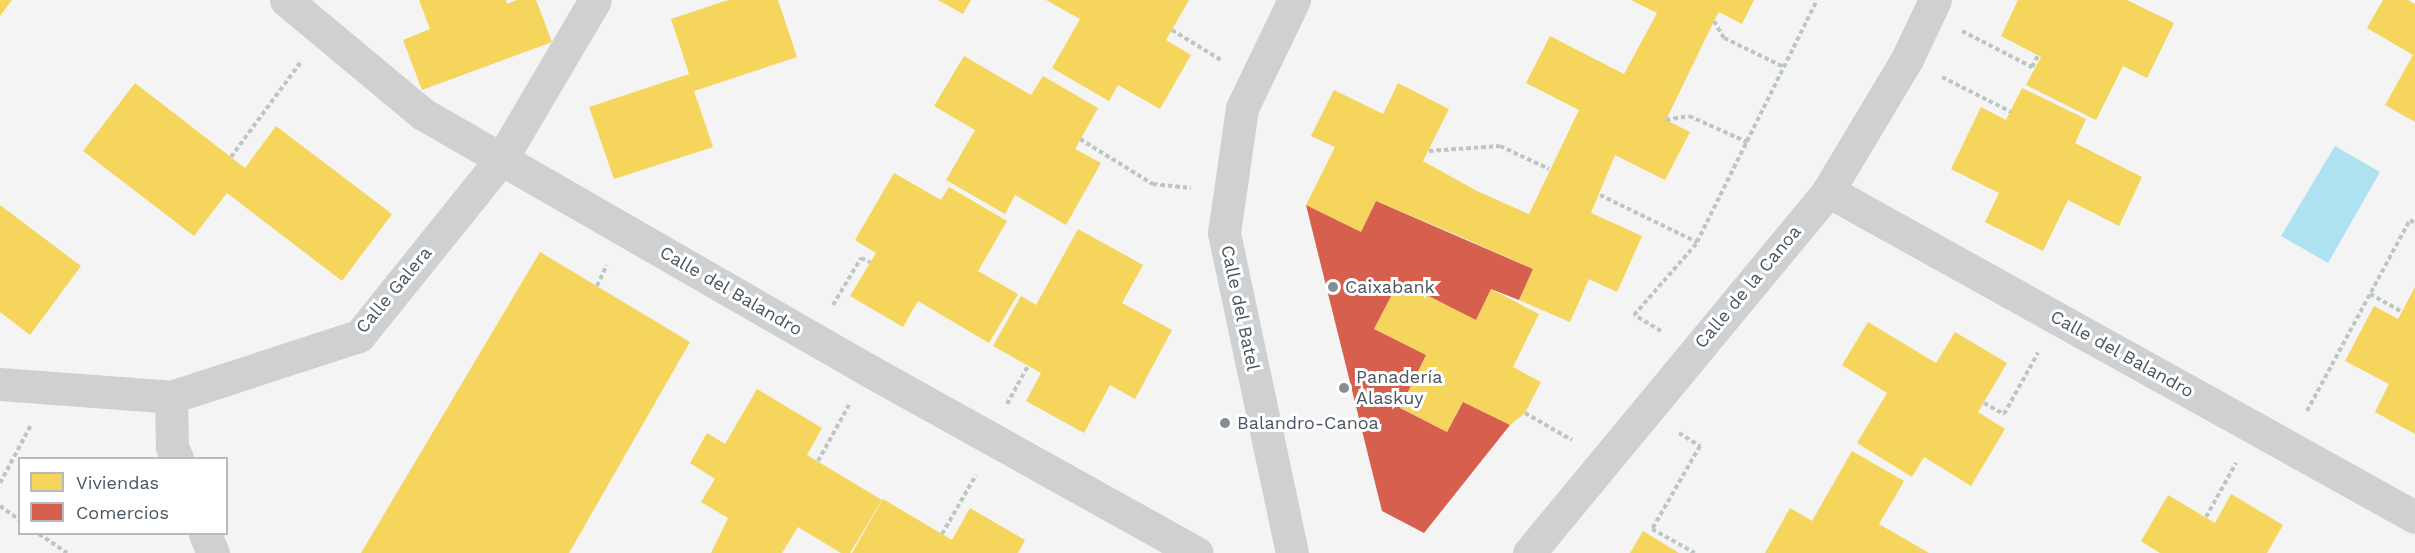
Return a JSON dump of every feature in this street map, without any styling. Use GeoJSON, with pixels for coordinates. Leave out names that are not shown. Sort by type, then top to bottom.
{"type":"FeatureCollection","features":[{"type":"Feature","properties":{"kind":"street","name":"Calle del Balandro"},"geometry":{"type":"LineString","coordinates":[[286,0],[423,114],[868,370],[1197,553]]}},
{"type":"Feature","properties":{"kind":"street","name":"Calle Galera"},"geometry":{"type":"LineString","coordinates":[[0,384],[171,397],[359,336],[502,158],[595,0]]}},
{"type":"Feature","properties":{"kind":"street","name":"Calle del Batel"},"geometry":{"type":"LineString","coordinates":[[1292,553],[1224,233],[1242,108],[1294,0]]}},
{"type":"Feature","properties":{"kind":"street","name":"Calle de la Canoa"},"geometry":{"type":"LineString","coordinates":[[1529,553],[1828,191],[1908,59],[1932,8]]}},
{"type":"Feature","properties":{"kind":"street","name":"Calle del Balandro"},"geometry":{"type":"LineString","coordinates":[[1828,191],[2415,517]]}},
{"type":"Feature","properties":{"kind":"street"},"geometry":{"type":"LineString","coordinates":[[171,397],[172,447],[176,457]]}},
{"type":"Feature","properties":{"kind":"street"},"geometry":{"type":"LineString","coordinates":[[205,535],[213,553]]}},
{"type":"Feature","properties":{"kind":"path"},"geometry":{"type":"LineString","coordinates":[[1695,352],[1634,315],[1697,242],[1817,0]]}},
{"type":"Feature","properties":{"kind":"path"},"geometry":{"type":"LineString","coordinates":[[1932,8],[2032,67],[2038,55]]}},
{"type":"Feature","properties":{"kind":"path"},"geometry":{"type":"LineString","coordinates":[[1714,21],[1724,38],[1784,67]]}},
{"type":"Feature","properties":{"kind":"path"},"geometry":{"type":"LineString","coordinates":[[1172,30],[1256,80]]}},
{"type":"Feature","properties":{"kind":"path"},"geometry":{"type":"LineString","coordinates":[[231,157],[323,31]]}},
{"type":"Feature","properties":{"kind":"path"},"geometry":{"type":"LineString","coordinates":[[1908,59],[2011,112]]}},
{"type":"Feature","properties":{"kind":"path"},"geometry":{"type":"LineString","coordinates":[[1666,120],[1689,116],[1747,142]]}},
{"type":"Feature","properties":{"kind":"path"},"geometry":{"type":"LineString","coordinates":[[1080,139],[1153,184],[1230,191]]}},
{"type":"Feature","properties":{"kind":"path"},"geometry":{"type":"LineString","coordinates":[[1429,151],[1500,146],[1549,169]]}},
{"type":"Feature","properties":{"kind":"path"},"geometry":{"type":"LineString","coordinates":[[1600,195],[1697,242]]}},
{"type":"Feature","properties":{"kind":"path"},"geometry":{"type":"LineString","coordinates":[[2288,446],[2410,220],[2415,223]]}},
{"type":"Feature","properties":{"kind":"path"},"geometry":{"type":"LineString","coordinates":[[814,339],[861,258],[870,262]]}},
{"type":"Feature","properties":{"kind":"path"},"geometry":{"type":"LineString","coordinates":[[2370,294],[2402,312]]}},
{"type":"Feature","properties":{"kind":"path"},"geometry":{"type":"LineString","coordinates":[[1984,403],[2004,414],[2057,318]]}},
{"type":"Feature","properties":{"kind":"path"},"geometry":{"type":"LineString","coordinates":[[818,461],[868,370]]}},
{"type":"Feature","properties":{"kind":"path"},"geometry":{"type":"LineString","coordinates":[[0,483],[51,387]]}},
{"type":"Feature","properties":{"kind":"path"},"geometry":{"type":"LineString","coordinates":[[1645,412],[1700,446],[1652,529],[1695,553]]}},
{"type":"Feature","properties":{"kind":"path"},"geometry":{"type":"LineString","coordinates":[[1525,413],[1607,459]]}},
{"type":"Feature","properties":{"kind":"path"},"geometry":{"type":"LineString","coordinates":[[2206,517],[2256,428]]}},
{"type":"Feature","properties":{"kind":"path"},"geometry":{"type":"LineString","coordinates":[[942,534],[996,440]]}},
{"type":"Feature","properties":{"kind":"path"},"geometry":{"type":"LineString","coordinates":[[0,507],[18,519]]}},
{"type":"Feature","properties":{"kind":"path"},"geometry":{"type":"LineString","coordinates":[[40,535],[67,553]]}},
{"type":"Feature","properties":{"kind":"water"},"geometry":{"type":"Polygon","coordinates":[[[2335,146],[2380,172],[2328,263],[2281,236],[2335,146]]]}},
{"type":"Feature","properties":{"kind":"building: Viviendas"},"geometry":{"type":"Polygon","coordinates":[[[0,0],[12,0],[0,16],[0,0]]]}},
{"type":"Feature","properties":{"kind":"building: Viviendas"},"geometry":{"type":"Polygon","coordinates":[[[419,0],[506,0],[507,4],[517,0],[536,0],[552,42],[422,90],[403,40],[430,29],[419,0]]]}},
{"type":"Feature","properties":{"kind":"building: Viviendas"},"geometry":{"type":"Polygon","coordinates":[[[728,0],[778,0],[797,57],[694,91],[713,147],[614,179],[589,107],[689,74],[671,19],[728,0]]]}},
{"type":"Feature","properties":{"kind":"building: Viviendas"},"geometry":{"type":"Polygon","coordinates":[[[938,0],[971,0],[963,14],[938,0]]]}},
{"type":"Feature","properties":{"kind":"building: Viviendas"},"geometry":{"type":"Polygon","coordinates":[[[1046,0],[1189,0],[1166,40],[1191,55],[1160,109],[1118,85],[1109,101],[1052,68],[1080,19],[1046,0]]]}},
{"type":"Feature","properties":{"kind":"building: Viviendas"},"geometry":{"type":"Polygon","coordinates":[[[1631,0],[1754,0],[1742,24],[1719,12],[1714,21],[1666,120],[1690,132],[1665,180],[1615,155],[1591,213],[1642,236],[1617,292],[1589,279],[1570,322],[1519,300],[1533,269],[1457,235],[1376,201],[1361,232],[1306,205],[1335,147],[1311,136],[1334,90],[1383,114],[1398,83],[1449,109],[1423,161],[1477,191],[1529,214],[1579,110],[1526,83],[1550,36],[1624,74],[1657,13],[1631,0]]]}},
{"type":"Feature","properties":{"kind":"building: Viviendas"},"geometry":{"type":"Polygon","coordinates":[[[2018,0],[2127,0],[2174,23],[2147,78],[2123,66],[2096,120],[2026,85],[2041,57],[2001,36],[2018,0]]]}},
{"type":"Feature","properties":{"kind":"building: Viviendas"},"geometry":{"type":"Polygon","coordinates":[[[2383,0],[2408,0],[2415,4],[2415,122],[2385,105],[2413,55],[2367,28],[2383,0]]]}},
{"type":"Feature","properties":{"kind":"building: Viviendas"},"geometry":{"type":"Polygon","coordinates":[[[964,56],[1031,95],[1043,76],[1098,108],[1075,149],[1101,163],[1066,225],[1015,195],[1005,214],[946,180],[975,130],[934,106],[964,56]]]}},
{"type":"Feature","properties":{"kind":"building: Viviendas"},"geometry":{"type":"Polygon","coordinates":[[[135,83],[245,168],[276,126],[392,214],[342,281],[227,193],[194,236],[83,151],[135,83]]]}},
{"type":"Feature","properties":{"kind":"building: Viviendas"},"geometry":{"type":"Polygon","coordinates":[[[2022,88],[2086,119],[2075,143],[2142,177],[2119,226],[2068,200],[2043,251],[1985,222],[1999,193],[1951,169],[1981,107],[2006,120],[2022,88]]]}},
{"type":"Feature","properties":{"kind":"building: Viviendas"},"geometry":{"type":"Polygon","coordinates":[[[894,173],[941,200],[949,187],[1007,221],[978,271],[1018,294],[989,343],[918,301],[903,327],[850,296],[876,253],[855,240],[894,173]]]}},
{"type":"Feature","properties":{"kind":"building: Viviendas"},"geometry":{"type":"Polygon","coordinates":[[[0,205],[81,266],[30,335],[0,312],[0,205]]]}},
{"type":"Feature","properties":{"kind":"building: Viviendas"},"geometry":{"type":"Polygon","coordinates":[[[1078,229],[1143,265],[1122,303],[1172,330],[1135,399],[1110,385],[1084,433],[1026,401],[1041,373],[993,346],[1021,296],[1036,305],[1078,229]]]}},
{"type":"Feature","properties":{"kind":"building: Viviendas"},"geometry":{"type":"Polygon","coordinates":[[[540,252],[690,342],[569,553],[361,553],[540,252]]]}},
{"type":"Feature","properties":{"kind":"building: Viviendas"},"geometry":{"type":"Polygon","coordinates":[[[1399,281],[1476,320],[1491,289],[1539,314],[1513,367],[1541,382],[1525,413],[1510,425],[1463,402],[1447,432],[1400,408],[1426,355],[1374,329],[1399,281]]]}},
{"type":"Feature","properties":{"kind":"building: Viviendas"},"geometry":{"type":"Polygon","coordinates":[[[2415,287],[2415,434],[2375,412],[2389,384],[2345,361],[2374,306],[2398,319],[2415,287]]]}},
{"type":"Feature","properties":{"kind":"building: Viviendas"},"geometry":{"type":"Polygon","coordinates":[[[1868,322],[1936,363],[1955,332],[2007,363],[1978,412],[2005,429],[1971,486],[1924,457],[1912,477],[1857,443],[1887,393],[1842,365],[1868,322]]]}},
{"type":"Feature","properties":{"kind":"building: Viviendas"},"geometry":{"type":"Polygon","coordinates":[[[757,389],[822,428],[807,455],[882,500],[850,553],[841,553],[798,527],[782,553],[711,553],[728,518],[701,502],[715,479],[690,463],[707,433],[725,444],[757,389]]]}},
{"type":"Feature","properties":{"kind":"building: Viviendas"},"geometry":{"type":"Polygon","coordinates":[[[1852,451],[1904,481],[1879,524],[1929,553],[1765,553],[1790,508],[1812,521],[1852,451]]]}},
{"type":"Feature","properties":{"kind":"building: Viviendas"},"geometry":{"type":"Polygon","coordinates":[[[2231,494],[2283,525],[2267,553],[2160,553],[2141,541],[2168,495],[2215,523],[2231,494]]]}},
{"type":"Feature","properties":{"kind":"building: Viviendas"},"geometry":{"type":"Polygon","coordinates":[[[883,499],[952,540],[970,508],[1025,540],[1018,553],[852,553],[883,499]]]}},
{"type":"Feature","properties":{"kind":"building: Viviendas"},"geometry":{"type":"Polygon","coordinates":[[[1643,531],[1679,553],[1630,553],[1643,531]]]}},
{"type":"Feature","properties":{"kind":"building: Comercios"},"geometry":{"type":"Polygon","coordinates":[[[1376,201],[1533,269],[1519,300],[1491,289],[1476,320],[1399,281],[1374,329],[1426,355],[1400,408],[1447,432],[1463,402],[1510,425],[1424,533],[1382,511],[1306,205],[1361,232],[1376,201]]]}},
{"type":"Feature","properties":{"kind":"place","name":"Caixabank"},"geometry":{"type":"Point","coordinates":[1333,287]}},
{"type":"Feature","properties":{"kind":"place","name":"Panadería Alaskuy"},"geometry":{"type":"Point","coordinates":[1344,388]}},
{"type":"Feature","properties":{"kind":"place","name":"Balandro-Canoa"},"geometry":{"type":"Point","coordinates":[1225,423]}}]}
